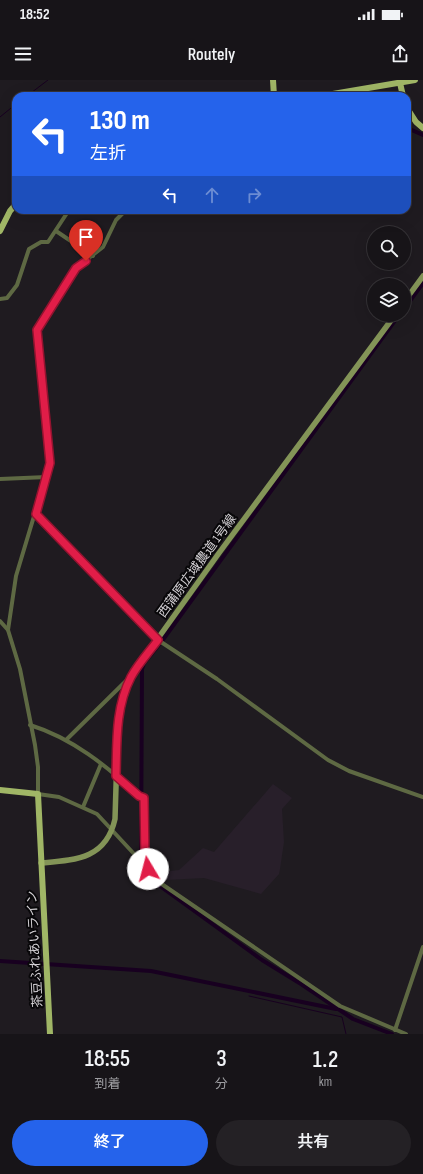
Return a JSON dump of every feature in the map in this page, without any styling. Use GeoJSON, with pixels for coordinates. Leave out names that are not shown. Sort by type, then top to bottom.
{"type":"FeatureCollection","features":[{"type":"Feature","properties":{"kind":"main road"},"geometry":{"type":"LineString","coordinates":[[273,80],[274,92]]}},
{"type":"Feature","properties":{"kind":"main road"},"geometry":{"type":"LineString","coordinates":[[346,92],[415,80]]}},
{"type":"Feature","properties":{"kind":"main road"},"geometry":{"type":"LineString","coordinates":[[400,83],[402,92]]}},
{"type":"Feature","properties":{"kind":"main road"},"geometry":{"type":"LineString","coordinates":[[411,114],[416,122],[423,128]]}},
{"type":"Feature","properties":{"kind":"main road"},"geometry":{"type":"LineString","coordinates":[[0,231],[12,209]]}},
{"type":"Feature","properties":{"kind":"main road"},"geometry":{"type":"LineString","coordinates":[[0,790],[38,794]]}},
{"type":"Feature","properties":{"kind":"main road","name":"茶豆ふれあいライン"},"geometry":{"type":"LineString","coordinates":[[38,794],[50,1034]]}},
{"type":"Feature","properties":{"kind":"street"},"geometry":{"type":"LineString","coordinates":[[0,299],[7,298],[17,285],[29,249],[41,242],[48,242],[66,214]]}},
{"type":"Feature","properties":{"kind":"street"},"geometry":{"type":"LineString","coordinates":[[8,630],[16,576],[36,514],[50,463],[37,330],[76,268],[103,247],[116,220],[122,214]]}},
{"type":"Feature","properties":{"kind":"street"},"geometry":{"type":"LineString","coordinates":[[56,231],[93,256]]}},
{"type":"Feature","properties":{"kind":"street"},"geometry":{"type":"LineString","coordinates":[[411,292],[423,276]]}},
{"type":"Feature","properties":{"kind":"street","name":"西蒲原広域農道 1号線"},"geometry":{"type":"LineString","coordinates":[[113,830],[115,819],[120,706],[132,676],[219,553],[390,322]]}},
{"type":"Feature","properties":{"kind":"street"},"geometry":{"type":"LineString","coordinates":[[0,479],[47,477]]}},
{"type":"Feature","properties":{"kind":"street"},"geometry":{"type":"LineString","coordinates":[[36,514],[158,640],[217,679],[328,760],[349,771],[423,797]]}},
{"type":"Feature","properties":{"kind":"street"},"geometry":{"type":"LineString","coordinates":[[0,621],[8,630],[20,669],[38,767],[38,794],[59,797],[97,814],[136,856],[145,858]]}},
{"type":"Feature","properties":{"kind":"street"},"geometry":{"type":"LineString","coordinates":[[66,740],[132,676]]}},
{"type":"Feature","properties":{"kind":"street"},"geometry":{"type":"LineString","coordinates":[[30,725],[47,730],[92,755],[139,796],[144,798],[145,858],[150,876],[340,1006],[406,1034]]}},
{"type":"Feature","properties":{"kind":"street"},"geometry":{"type":"LineString","coordinates":[[83,807],[101,764]]}},
{"type":"Feature","properties":{"kind":"street"},"geometry":{"type":"LineString","coordinates":[[41,863],[82,858],[93,853],[108,840],[113,830]]}},
{"type":"Feature","properties":{"kind":"street"},"geometry":{"type":"LineString","coordinates":[[395,1030],[423,947]]}},
{"type":"Feature","properties":{"kind":"shaded area"},"geometry":{"type":"Polygon","coordinates":[[[273,784],[292,798],[282,809],[284,842],[279,874],[261,894],[204,878],[166,880],[154,873],[179,870],[203,848],[214,852],[273,784]]]}},
{"type":"Feature","properties":{"kind":"waterway"},"geometry":{"type":"LineString","coordinates":[[32,92],[48,80]]}},
{"type":"Feature","properties":{"kind":"waterway"},"geometry":{"type":"LineString","coordinates":[[0,117],[12,107]]}},
{"type":"Feature","properties":{"kind":"waterway"},"geometry":{"type":"LineString","coordinates":[[411,130],[423,135]]}},
{"type":"Feature","properties":{"kind":"waterway"},"geometry":{"type":"LineString","coordinates":[[411,299],[423,283]]}},
{"type":"Feature","properties":{"kind":"waterway"},"geometry":{"type":"LineString","coordinates":[[392,1034],[353,1019],[262,960],[146,876],[143,870],[141,854],[142,669],[144,663],[162,641],[394,322]]}},
{"type":"Feature","properties":{"kind":"waterway"},"geometry":{"type":"LineString","coordinates":[[0,961],[151,971],[336,1009]]}},
{"type":"Feature","properties":{"kind":"waterway"},"geometry":{"type":"LineString","coordinates":[[249,996],[342,1017],[346,1034]]}},
{"type":"Feature","properties":{"kind":"route"},"geometry":{"type":"LineString","coordinates":[[86,261],[76,268],[37,330],[37,344],[50,463],[36,514],[158,640],[132,676],[126,688],[120,706],[118,722],[116,776],[139,796],[144,798],[145,858],[148,869]]}}]}
